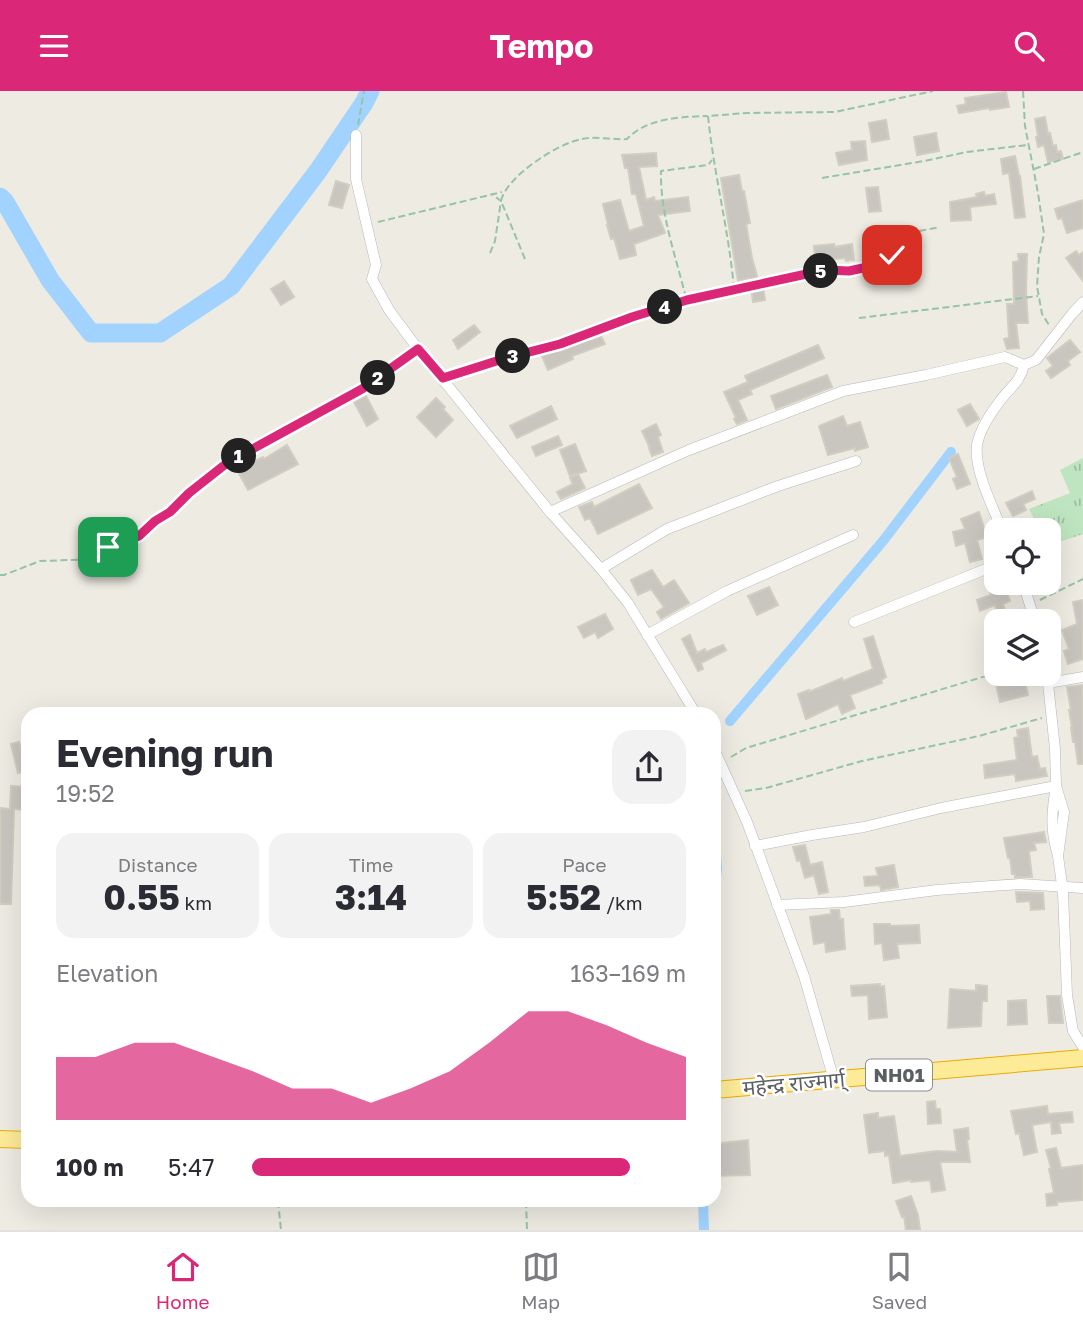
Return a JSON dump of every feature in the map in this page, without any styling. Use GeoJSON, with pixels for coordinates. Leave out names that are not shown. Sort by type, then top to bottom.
{"type":"FeatureCollection","features":[{"type":"Feature","properties":{"kind":"highway","name":"महेन्द्र राज्मार्ग्"},"geometry":{"type":"LineString","coordinates":[[721,1089],[1083,1058]]}},
{"type":"Feature","properties":{"kind":"highway"},"geometry":{"type":"LineString","coordinates":[[0,1139],[21,1140]]}},
{"type":"Feature","properties":{"kind":"street"},"geometry":{"type":"LineString","coordinates":[[356,135],[356,179],[376,265],[372,279],[389,310],[550,512],[628,603],[691,707]]}},
{"type":"Feature","properties":{"kind":"street"},"geometry":{"type":"LineString","coordinates":[[550,512],[690,450],[843,391],[1006,357],[1024,365],[1035,360],[1083,302]]}},
{"type":"Feature","properties":{"kind":"street"},"geometry":{"type":"LineString","coordinates":[[227,463],[362,389],[418,349]]}},
{"type":"Feature","properties":{"kind":"street"},"geometry":{"type":"LineString","coordinates":[[998,518],[979,467],[977,447],[983,427],[1000,401],[1021,377],[1024,365]]}},
{"type":"Feature","properties":{"kind":"street"},"geometry":{"type":"LineString","coordinates":[[601,569],[667,529],[778,486],[856,461]]}},
{"type":"Feature","properties":{"kind":"street"},"geometry":{"type":"LineString","coordinates":[[647,635],[727,591],[853,535]]}},
{"type":"Feature","properties":{"kind":"street"},"geometry":{"type":"LineString","coordinates":[[854,622],[984,570]]}},
{"type":"Feature","properties":{"kind":"street"},"geometry":{"type":"LineString","coordinates":[[1027,595],[1031,609]]}},
{"type":"Feature","properties":{"kind":"street"},"geometry":{"type":"LineString","coordinates":[[1061,678],[1083,677]]}},
{"type":"Feature","properties":{"kind":"street"},"geometry":{"type":"LineString","coordinates":[[1049,686],[1056,786],[1064,812],[1058,856],[1067,995],[1073,1031],[1083,1047]]}},
{"type":"Feature","properties":{"kind":"street"},"geometry":{"type":"LineString","coordinates":[[722,765],[804,976],[835,1080]]}},
{"type":"Feature","properties":{"kind":"street"},"geometry":{"type":"LineString","coordinates":[[755,846],[864,827],[941,808],[1056,786]]}},
{"type":"Feature","properties":{"kind":"street"},"geometry":{"type":"LineString","coordinates":[[777,905],[844,902],[991,885],[1083,888]]}},
{"type":"Feature","properties":{"kind":"path"},"geometry":{"type":"LineString","coordinates":[[356,135],[363,91]]}},
{"type":"Feature","properties":{"kind":"path"},"geometry":{"type":"LineString","coordinates":[[490,253],[495,241],[503,192],[520,173],[569,142],[595,138],[627,139],[633,132],[648,125],[676,117],[835,112],[933,91]]}},
{"type":"Feature","properties":{"kind":"path"},"geometry":{"type":"LineString","coordinates":[[1023,91],[1025,126],[1044,234],[1037,286],[1042,314],[1056,334]]}},
{"type":"Feature","properties":{"kind":"path"},"geometry":{"type":"LineString","coordinates":[[708,116],[734,290]]}},
{"type":"Feature","properties":{"kind":"path"},"geometry":{"type":"LineString","coordinates":[[822,178],[967,152],[1028,145]]}},
{"type":"Feature","properties":{"kind":"path"},"geometry":{"type":"LineString","coordinates":[[1034,170],[1083,152]]}},
{"type":"Feature","properties":{"kind":"path"},"geometry":{"type":"LineString","coordinates":[[687,300],[665,215],[662,171],[708,165],[713,160]]}},
{"type":"Feature","properties":{"kind":"path"},"geometry":{"type":"LineString","coordinates":[[367,225],[503,192]]}},
{"type":"Feature","properties":{"kind":"path"},"geometry":{"type":"LineString","coordinates":[[492,195],[501,201],[525,259]]}},
{"type":"Feature","properties":{"kind":"path"},"geometry":{"type":"LineString","coordinates":[[443,378],[560,344],[687,300],[825,270],[849,271],[877,265],[892,255],[895,249],[893,236],[940,227]]}},
{"type":"Feature","properties":{"kind":"path"},"geometry":{"type":"LineString","coordinates":[[859,317],[1039,296]]}},
{"type":"Feature","properties":{"kind":"path"},"geometry":{"type":"LineString","coordinates":[[0,575],[40,561],[99,559],[108,547],[139,536],[227,463]]}},
{"type":"Feature","properties":{"kind":"path"},"geometry":{"type":"LineString","coordinates":[[1030,605],[1083,579]]}},
{"type":"Feature","properties":{"kind":"path"},"geometry":{"type":"LineString","coordinates":[[722,765],[746,748],[984,677]]}},
{"type":"Feature","properties":{"kind":"path"},"geometry":{"type":"LineString","coordinates":[[734,792],[766,788],[862,761],[979,736],[1051,716]]}},
{"type":"Feature","properties":{"kind":"path"},"geometry":{"type":"LineString","coordinates":[[279,1207],[281,1230]]}},
{"type":"Feature","properties":{"kind":"path"},"geometry":{"type":"LineString","coordinates":[[526,1207],[527,1230]]}},
{"type":"Feature","properties":{"kind":"green space"},"geometry":{"type":"Polygon","coordinates":[[[1083,458],[1083,534],[1061,542],[1061,518],[1034,518],[1029,509],[1070,493],[1060,470],[1083,458]]]}},
{"type":"Feature","properties":{"kind":"building"},"geometry":{"type":"Polygon","coordinates":[[[1006,92],[1009,107],[959,113],[957,106],[966,104],[965,98],[1006,92]]]}},
{"type":"Feature","properties":{"kind":"building"},"geometry":{"type":"Polygon","coordinates":[[[1045,117],[1053,146],[1056,145],[1057,152],[1061,151],[1063,159],[1048,162],[1044,145],[1038,147],[1035,119],[1045,117]]]}},
{"type":"Feature","properties":{"kind":"building"},"geometry":{"type":"Polygon","coordinates":[[[886,120],[889,139],[872,142],[869,123],[886,120]]]}},
{"type":"Feature","properties":{"kind":"building"},"geometry":{"type":"Polygon","coordinates":[[[936,133],[939,151],[917,155],[914,137],[936,133]]]}},
{"type":"Feature","properties":{"kind":"building"},"geometry":{"type":"Polygon","coordinates":[[[865,141],[867,160],[839,165],[836,153],[852,150],[851,142],[865,141]]]}},
{"type":"Feature","properties":{"kind":"building"},"geometry":{"type":"Polygon","coordinates":[[[656,153],[657,166],[639,167],[646,200],[654,197],[655,201],[688,197],[690,211],[658,215],[665,233],[634,244],[636,255],[620,259],[614,238],[611,239],[603,204],[620,200],[629,231],[644,226],[622,155],[656,153]]]}},
{"type":"Feature","properties":{"kind":"building"},"geometry":{"type":"Polygon","coordinates":[[[1015,156],[1025,217],[1015,218],[1009,173],[1003,174],[1001,159],[1015,156]]]}},
{"type":"Feature","properties":{"kind":"building"},"geometry":{"type":"Polygon","coordinates":[[[739,175],[750,223],[746,224],[752,258],[760,287],[763,286],[765,300],[753,302],[750,278],[738,281],[721,178],[739,175]]]}},
{"type":"Feature","properties":{"kind":"building"},"geometry":{"type":"Polygon","coordinates":[[[336,181],[349,185],[342,208],[329,205],[336,181]]]}},
{"type":"Feature","properties":{"kind":"building"},"geometry":{"type":"Polygon","coordinates":[[[878,187],[881,211],[869,212],[866,188],[878,187]]]}},
{"type":"Feature","properties":{"kind":"building"},"geometry":{"type":"Polygon","coordinates":[[[984,192],[985,196],[994,194],[996,204],[970,207],[971,220],[951,221],[950,202],[977,197],[976,194],[984,192]]]}},
{"type":"Feature","properties":{"kind":"building"},"geometry":{"type":"Polygon","coordinates":[[[1083,200],[1083,228],[1067,233],[1062,218],[1058,219],[1055,209],[1083,200]]]}},
{"type":"Feature","properties":{"kind":"building"},"geometry":{"type":"Polygon","coordinates":[[[834,244],[835,247],[852,244],[854,260],[846,261],[845,258],[815,261],[814,246],[834,244]]]}},
{"type":"Feature","properties":{"kind":"building"},"geometry":{"type":"Polygon","coordinates":[[[1076,251],[1079,255],[1083,252],[1083,281],[1066,258],[1076,251]]]}},
{"type":"Feature","properties":{"kind":"building"},"geometry":{"type":"Polygon","coordinates":[[[1018,254],[1027,254],[1028,323],[1016,323],[1019,348],[1007,349],[1004,339],[1009,338],[1007,304],[1014,304],[1013,262],[1019,261],[1018,254]]]}},
{"type":"Feature","properties":{"kind":"building"},"geometry":{"type":"Polygon","coordinates":[[[284,281],[294,297],[281,305],[271,289],[284,281]]]}},
{"type":"Feature","properties":{"kind":"building"},"geometry":{"type":"Polygon","coordinates":[[[474,325],[480,332],[458,349],[453,340],[474,325]]]}},
{"type":"Feature","properties":{"kind":"building"},"geometry":{"type":"Polygon","coordinates":[[[601,336],[605,344],[572,356],[573,359],[548,370],[541,354],[566,343],[568,346],[601,336]]]}},
{"type":"Feature","properties":{"kind":"building"},"geometry":{"type":"Polygon","coordinates":[[[1070,340],[1080,352],[1068,361],[1070,365],[1051,378],[1046,371],[1053,366],[1047,358],[1070,340]]]}},
{"type":"Feature","properties":{"kind":"building"},"geometry":{"type":"Polygon","coordinates":[[[818,345],[824,358],[750,390],[752,394],[738,400],[747,420],[737,424],[724,392],[748,382],[745,376],[818,345]]]}},
{"type":"Feature","properties":{"kind":"building"},"geometry":{"type":"Polygon","coordinates":[[[827,375],[832,387],[776,409],[771,396],[827,375]]]}},
{"type":"Feature","properties":{"kind":"building"},"geometry":{"type":"Polygon","coordinates":[[[366,396],[378,419],[367,426],[354,402],[366,396]]]}},
{"type":"Feature","properties":{"kind":"building"},"geometry":{"type":"Polygon","coordinates":[[[436,398],[453,420],[436,437],[417,417],[436,398]]]}},
{"type":"Feature","properties":{"kind":"building"},"geometry":{"type":"Polygon","coordinates":[[[970,404],[979,419],[967,426],[958,410],[970,404]]]}},
{"type":"Feature","properties":{"kind":"building"},"geometry":{"type":"Polygon","coordinates":[[[551,406],[557,419],[517,438],[510,426],[551,406]]]}},
{"type":"Feature","properties":{"kind":"building"},"geometry":{"type":"Polygon","coordinates":[[[843,416],[847,426],[860,422],[868,447],[828,455],[819,426],[843,416]]]}},
{"type":"Feature","properties":{"kind":"building"},"geometry":{"type":"Polygon","coordinates":[[[656,424],[661,435],[658,437],[663,452],[652,456],[642,431],[656,424]]]}},
{"type":"Feature","properties":{"kind":"building"},"geometry":{"type":"Polygon","coordinates":[[[558,436],[562,445],[536,456],[532,447],[558,436]]]}},
{"type":"Feature","properties":{"kind":"building"},"geometry":{"type":"Polygon","coordinates":[[[575,444],[586,471],[570,476],[560,450],[575,444]]]}},
{"type":"Feature","properties":{"kind":"building"},"geometry":{"type":"Polygon","coordinates":[[[287,445],[298,464],[248,490],[237,470],[263,457],[264,459],[287,445]]]}},
{"type":"Feature","properties":{"kind":"building"},"geometry":{"type":"Polygon","coordinates":[[[958,454],[970,484],[957,489],[953,479],[957,477],[949,458],[958,454]]]}},
{"type":"Feature","properties":{"kind":"building"},"geometry":{"type":"Polygon","coordinates":[[[578,474],[585,488],[561,499],[557,492],[573,484],[570,478],[578,474]]]}},
{"type":"Feature","properties":{"kind":"building"},"geometry":{"type":"Polygon","coordinates":[[[639,484],[652,508],[598,534],[590,518],[585,520],[579,507],[592,502],[594,507],[639,484]]]}},
{"type":"Feature","properties":{"kind":"building"},"geometry":{"type":"Polygon","coordinates":[[[1032,491],[1035,499],[1023,504],[1026,510],[1013,516],[1006,503],[1032,491]]]}},
{"type":"Feature","properties":{"kind":"building"},"geometry":{"type":"Polygon","coordinates":[[[979,512],[984,528],[984,538],[977,540],[982,559],[970,562],[965,543],[956,546],[953,532],[965,529],[961,519],[979,512]]]}},
{"type":"Feature","properties":{"kind":"building"},"geometry":{"type":"Polygon","coordinates":[[[652,570],[663,587],[674,580],[689,603],[661,619],[657,612],[664,607],[651,589],[638,595],[631,580],[652,570]]]}},
{"type":"Feature","properties":{"kind":"building"},"geometry":{"type":"Polygon","coordinates":[[[769,587],[778,605],[757,615],[748,596],[769,587]]]}},
{"type":"Feature","properties":{"kind":"building"},"geometry":{"type":"Polygon","coordinates":[[[991,595],[1008,595],[1010,601],[1003,604],[1004,609],[996,609],[995,605],[980,611],[977,600],[991,595]]]}},
{"type":"Feature","properties":{"kind":"building"},"geometry":{"type":"Polygon","coordinates":[[[1083,600],[1083,659],[1068,664],[1064,651],[1069,649],[1062,630],[1077,624],[1073,602],[1083,600]]]}},
{"type":"Feature","properties":{"kind":"building"},"geometry":{"type":"Polygon","coordinates":[[[605,614],[613,629],[598,638],[595,632],[584,638],[578,627],[605,614]]]}},
{"type":"Feature","properties":{"kind":"building"},"geometry":{"type":"Polygon","coordinates":[[[690,635],[697,653],[723,645],[726,650],[701,663],[703,669],[698,671],[682,639],[690,635]]]}},
{"type":"Feature","properties":{"kind":"building"},"geometry":{"type":"Polygon","coordinates":[[[873,636],[886,677],[881,680],[882,683],[850,695],[855,708],[842,714],[838,704],[806,719],[798,694],[873,669],[864,639],[873,636]]]}},
{"type":"Feature","properties":{"kind":"building"},"geometry":{"type":"Polygon","coordinates":[[[1083,685],[1083,764],[1078,764],[1067,687],[1083,685]]]}},
{"type":"Feature","properties":{"kind":"building"},"geometry":{"type":"Polygon","coordinates":[[[996,686],[1026,686],[1028,695],[1000,702],[996,686]]]}},
{"type":"Feature","properties":{"kind":"building"},"geometry":{"type":"Polygon","coordinates":[[[1028,728],[1032,757],[1037,756],[1040,769],[1045,768],[1047,776],[1016,781],[1015,774],[985,778],[984,765],[1017,760],[1014,738],[1018,737],[1017,730],[1028,728]]]}},
{"type":"Feature","properties":{"kind":"building"},"geometry":{"type":"Polygon","coordinates":[[[19,742],[21,772],[18,773],[11,744],[19,742]]]}},
{"type":"Feature","properties":{"kind":"building"},"geometry":{"type":"Polygon","coordinates":[[[11,786],[21,787],[21,810],[14,809],[11,904],[0,904],[0,808],[10,809],[11,786]]]}},
{"type":"Feature","properties":{"kind":"building"},"geometry":{"type":"Polygon","coordinates":[[[1044,832],[1046,842],[1034,843],[1036,850],[1029,851],[1032,877],[1015,877],[1004,838],[1044,832]]]}},
{"type":"Feature","properties":{"kind":"building"},"geometry":{"type":"Polygon","coordinates":[[[805,845],[810,865],[822,862],[828,892],[819,894],[814,875],[805,878],[793,847],[805,845]]]}},
{"type":"Feature","properties":{"kind":"building"},"geometry":{"type":"Polygon","coordinates":[[[894,865],[898,887],[881,890],[880,885],[865,886],[864,877],[878,876],[876,868],[894,865]]]}},
{"type":"Feature","properties":{"kind":"building"},"geometry":{"type":"Polygon","coordinates":[[[1016,892],[1043,893],[1044,909],[1031,910],[1030,901],[1017,902],[1016,892]]]}},
{"type":"Feature","properties":{"kind":"building"},"geometry":{"type":"Polygon","coordinates":[[[831,910],[839,910],[840,919],[843,919],[845,949],[826,952],[825,942],[814,944],[810,917],[831,914],[831,910]]]}},
{"type":"Feature","properties":{"kind":"building"},"geometry":{"type":"Polygon","coordinates":[[[874,924],[919,925],[920,943],[897,944],[899,958],[884,960],[882,943],[875,944],[874,924]]]}},
{"type":"Feature","properties":{"kind":"building"},"geometry":{"type":"Polygon","coordinates":[[[880,984],[880,987],[884,986],[887,1017],[869,1019],[868,995],[852,996],[851,986],[880,984]]]}},
{"type":"Feature","properties":{"kind":"building"},"geometry":{"type":"Polygon","coordinates":[[[976,985],[987,986],[987,1001],[982,1001],[981,1026],[948,1028],[950,989],[976,991],[976,985]]]}},
{"type":"Feature","properties":{"kind":"building"},"geometry":{"type":"Polygon","coordinates":[[[1047,996],[1060,996],[1063,1023],[1049,1023],[1047,996]]]}},
{"type":"Feature","properties":{"kind":"building"},"geometry":{"type":"Polygon","coordinates":[[[1026,1000],[1027,1024],[1008,1025],[1008,1001],[1026,1000]]]}},
{"type":"Feature","properties":{"kind":"building"},"geometry":{"type":"Polygon","coordinates":[[[935,1101],[936,1109],[940,1109],[941,1123],[928,1124],[927,1102],[935,1101]]]}},
{"type":"Feature","properties":{"kind":"building"},"geometry":{"type":"Polygon","coordinates":[[[1047,1106],[1048,1114],[1072,1112],[1073,1122],[1059,1123],[1061,1133],[1052,1134],[1051,1122],[1032,1125],[1037,1152],[1024,1155],[1011,1111],[1047,1106]]]}},
{"type":"Feature","properties":{"kind":"building"},"geometry":{"type":"Polygon","coordinates":[[[878,1113],[878,1118],[894,1116],[900,1156],[937,1151],[957,1152],[954,1130],[968,1128],[970,1162],[940,1162],[945,1190],[932,1192],[930,1180],[893,1183],[889,1155],[885,1156],[885,1151],[869,1153],[864,1115],[878,1113]]]}},
{"type":"Feature","properties":{"kind":"building"},"geometry":{"type":"Polygon","coordinates":[[[748,1140],[750,1175],[721,1176],[721,1143],[748,1140]]]}},
{"type":"Feature","properties":{"kind":"building"},"geometry":{"type":"Polygon","coordinates":[[[1056,1148],[1061,1168],[1083,1165],[1083,1200],[1057,1202],[1057,1205],[1047,1206],[1046,1194],[1054,1193],[1046,1150],[1056,1148]]]}},
{"type":"Feature","properties":{"kind":"building"},"geometry":{"type":"Polygon","coordinates":[[[911,1196],[920,1230],[906,1230],[904,1216],[902,1217],[896,1201],[911,1196]]]}},
{"type":"Feature","properties":{"kind":"waterway"},"geometry":{"type":"LineString","coordinates":[[0,197],[50,280],[91,333],[160,333],[231,286],[318,171],[370,91]]}},
{"type":"Feature","properties":{"kind":"waterway"},"geometry":{"type":"LineString","coordinates":[[730,721],[883,541],[951,452]]}},
{"type":"Feature","properties":{"kind":"waterway"},"geometry":{"type":"LineString","coordinates":[[703,1207],[704,1230]]}},
{"type":"Feature","properties":{"kind":"route"},"geometry":{"type":"LineString","coordinates":[[108,547],[139,536],[227,463],[362,389],[418,349],[443,378],[560,344],[687,300],[825,270],[849,271],[877,265],[892,255]]}}]}
